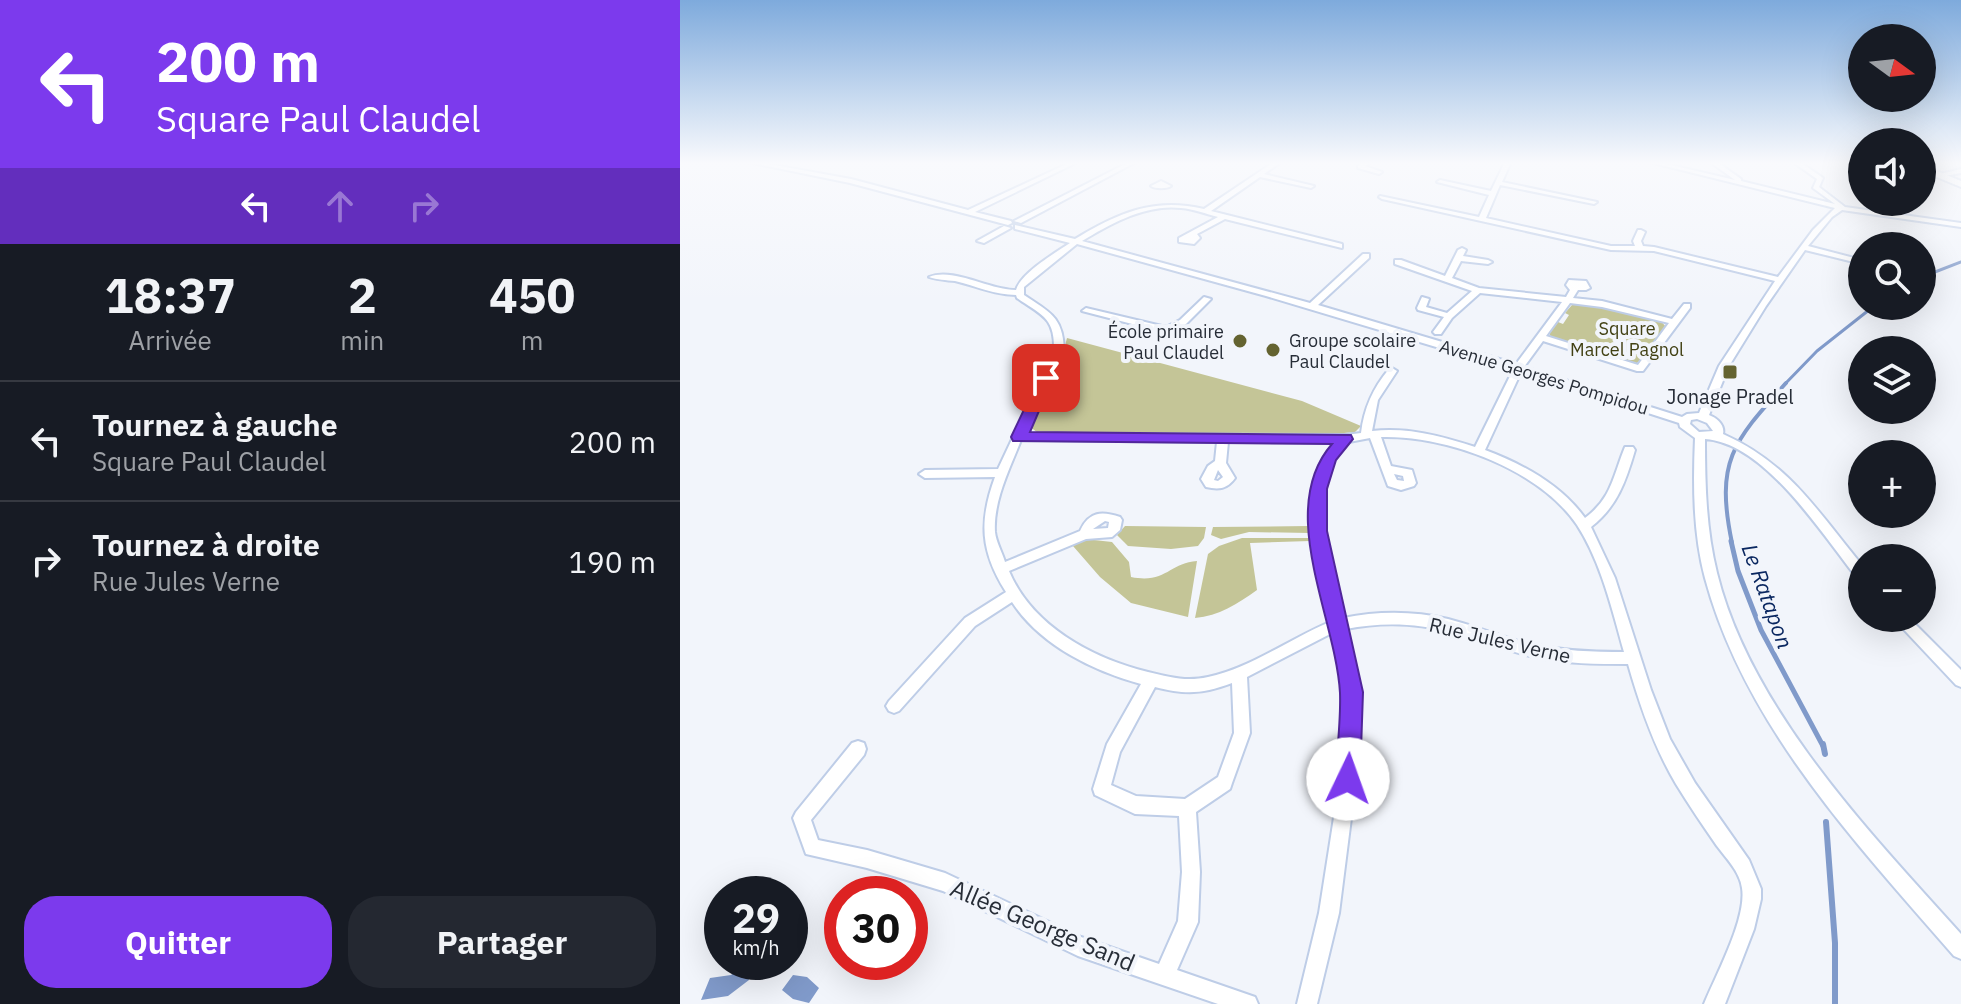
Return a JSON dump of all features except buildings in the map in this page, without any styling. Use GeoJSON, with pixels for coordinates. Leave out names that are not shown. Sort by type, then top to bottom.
{"type":"FeatureCollection","features":[{"type":"Feature","properties":{"kind":"street","name":"Avenue Georges Pompidou"},"geometry":{"type":"LineString","coordinates":[[958,209],[1519,367],[1683,421]]}},
{"type":"Feature","properties":{"kind":"street"},"geometry":{"type":"LineString","coordinates":[[970,212],[977,209]]}},
{"type":"Feature","properties":{"kind":"street"},"geometry":{"type":"LineString","coordinates":[[981,241],[1044,209]]}},
{"type":"Feature","properties":{"kind":"street"},"geometry":{"type":"LineString","coordinates":[[933,277],[949,276],[1008,293],[1020,292],[1020,286],[1074,241],[1144,209]]}},
{"type":"Feature","properties":{"kind":"street"},"geometry":{"type":"LineString","coordinates":[[1198,209],[1339,246]]}},
{"type":"Feature","properties":{"kind":"street"},"geometry":{"type":"LineString","coordinates":[[1205,212],[1210,209]]}},
{"type":"Feature","properties":{"kind":"street"},"geometry":{"type":"LineString","coordinates":[[1438,209],[1611,248],[1654,249],[1782,280]]}},
{"type":"Feature","properties":{"kind":"street"},"geometry":{"type":"LineString","coordinates":[[1482,218],[1487,209]]}},
{"type":"Feature","properties":{"kind":"street"},"geometry":{"type":"LineString","coordinates":[[1703,417],[1725,363],[1804,247],[1832,210],[1837,209]]}},
{"type":"Feature","properties":{"kind":"street"},"geometry":{"type":"LineString","coordinates":[[1845,209],[1928,223],[1961,225]]}},
{"type":"Feature","properties":{"kind":"street"},"geometry":{"type":"LineString","coordinates":[[1194,235],[1223,217]]}},
{"type":"Feature","properties":{"kind":"street"},"geometry":{"type":"LineString","coordinates":[[1640,248],[1637,241],[1641,232]]}},
{"type":"Feature","properties":{"kind":"street"},"geometry":{"type":"LineString","coordinates":[[1804,247],[1848,258]]}},
{"type":"Feature","properties":{"kind":"street"},"geometry":{"type":"LineString","coordinates":[[1447,280],[1460,254],[1488,262]]}},
{"type":"Feature","properties":{"kind":"street"},"geometry":{"type":"LineString","coordinates":[[1311,307],[1366,256]]}},
{"type":"Feature","properties":{"kind":"street"},"geometry":{"type":"LineString","coordinates":[[1398,262],[1478,290],[1602,304],[1674,322]]}},
{"type":"Feature","properties":{"kind":"street"},"geometry":{"type":"LineString","coordinates":[[1479,451],[1519,367],[1575,289]]}},
{"type":"Feature","properties":{"kind":"street"},"geometry":{"type":"LineString","coordinates":[[1438,332],[1449,316],[1478,290]]}},
{"type":"Feature","properties":{"kind":"street","name":"Rue Jules Verne"},"geometry":{"type":"LineString","coordinates":[[1020,292],[1020,296],[1052,317],[1060,330],[1059,350],[996,490],[989,530],[1001,569],[1013,594],[1031,618],[1073,650],[1127,675],[1185,687],[1252,671],[1306,638],[1339,624],[1408,619],[1454,626],[1521,648],[1573,658],[1632,658]]}},
{"type":"Feature","properties":{"kind":"street"},"geometry":{"type":"LineString","coordinates":[[1086,311],[1167,330],[1183,322],[1207,299]]}},
{"type":"Feature","properties":{"kind":"street"},"geometry":{"type":"LineString","coordinates":[[1425,299],[1421,308],[1449,316]]}},
{"type":"Feature","properties":{"kind":"street"},"geometry":{"type":"LineString","coordinates":[[1541,337],[1640,369],[1687,306]]}},
{"type":"Feature","properties":{"kind":"street"},"geometry":{"type":"LineString","coordinates":[[1389,469],[1370,434],[1368,411],[1378,388],[1392,371]]}},
{"type":"Feature","properties":{"kind":"street"},"geometry":{"type":"LineString","coordinates":[[1848,556],[1787,479],[1745,447],[1729,439],[1709,435],[1686,429],[1683,421],[1692,416],[1703,417],[1717,425],[1709,435],[1699,467],[1702,534],[1712,579],[1734,639],[1760,691],[1826,789],[1876,853],[1961,949]]}},
{"type":"Feature","properties":{"kind":"street"},"geometry":{"type":"LineString","coordinates":[[1019,437],[1345,439],[1399,431],[1479,451],[1514,468],[1555,494],[1584,525],[1606,577],[1663,743],[1745,872],[1752,889],[1750,910],[1714,1004]]}},
{"type":"Feature","properties":{"kind":"street"},"geometry":{"type":"LineString","coordinates":[[1220,463],[1223,438]]}},
{"type":"Feature","properties":{"kind":"street"},"geometry":{"type":"LineString","coordinates":[[1307,1004],[1329,913],[1348,779],[1352,692],[1318,531],[1318,489],[1328,459],[1345,439]]}},
{"type":"Feature","properties":{"kind":"street"},"geometry":{"type":"LineString","coordinates":[[1584,525],[1604,512],[1618,487],[1629,450]]}},
{"type":"Feature","properties":{"kind":"street"},"geometry":{"type":"LineString","coordinates":[[925,474],[1003,473]]}},
{"type":"Feature","properties":{"kind":"street"},"geometry":{"type":"LineString","coordinates":[[1001,569],[1085,534]]}},
{"type":"Feature","properties":{"kind":"street"},"geometry":{"type":"LineString","coordinates":[[894,706],[970,622],[1013,594]]}},
{"type":"Feature","properties":{"kind":"street"},"geometry":{"type":"LineString","coordinates":[[1914,632],[1961,680]]}},
{"type":"Feature","properties":{"kind":"street"},"geometry":{"type":"LineString","coordinates":[[1151,680],[1113,750],[1101,789],[1135,805],[1187,808],[1224,783],[1242,733],[1239,674]]}},
{"type":"Feature","properties":{"kind":"street","name":"Allée George Sand"},"geometry":{"type":"LineString","coordinates":[[858,749],[802,818],[812,848],[867,859],[945,882],[1078,946],[1248,1004]]}},
{"type":"Feature","properties":{"kind":"street"},"geometry":{"type":"LineString","coordinates":[[1164,975],[1188,922],[1191,872],[1187,808]]}},
{"type":"Feature","properties":{"kind":"green space","name":"Square Marcel Pagnol"},"geometry":{"type":"Polygon","coordinates":[[[1578,303],[1660,320],[1666,327],[1639,364],[1624,362],[1551,337],[1549,333],[1558,322],[1563,324],[1569,315],[1565,313],[1578,303]]]}},
{"type":"Feature","properties":{"kind":"green space"},"geometry":{"type":"Polygon","coordinates":[[[1067,338],[1302,401],[1361,426],[1355,432],[1344,433],[1038,433],[1029,426],[1062,357],[1067,338]]]}},
{"type":"Feature","properties":{"kind":"green space"},"geometry":{"type":"Polygon","coordinates":[[[1125,526],[1206,527],[1204,538],[1198,546],[1171,549],[1128,546],[1117,535],[1125,526]]]}},
{"type":"Feature","properties":{"kind":"green space"},"geometry":{"type":"Polygon","coordinates":[[[1309,526],[1309,533],[1249,532],[1221,539],[1211,535],[1213,527],[1309,526]]]}},
{"type":"Feature","properties":{"kind":"green space"},"geometry":{"type":"Polygon","coordinates":[[[1242,538],[1310,538],[1310,541],[1250,543],[1257,590],[1220,612],[1195,618],[1208,554],[1219,546],[1242,538]]]}},
{"type":"Feature","properties":{"kind":"green space"},"geometry":{"type":"Polygon","coordinates":[[[1085,539],[1112,542],[1129,562],[1131,577],[1152,578],[1197,561],[1188,617],[1131,603],[1100,577],[1073,546],[1085,539]]]}},
{"type":"Feature","properties":{"kind":"water"},"geometry":{"type":"Polygon","coordinates":[[[808,978],[819,988],[809,1003],[793,999],[782,990],[789,980],[808,978]]]}},
{"type":"Feature","properties":{"kind":"water"},"geometry":{"type":"Polygon","coordinates":[[[709,980],[749,980],[728,996],[701,1000],[709,980]]]}},
{"type":"Feature","properties":{"kind":"waterway","name":"Le Ratapon"},"geometry":{"type":"LineString","coordinates":[[1936,272],[1961,262]]}},
{"type":"Feature","properties":{"kind":"waterway","name":"Le Ratapon"},"geometry":{"type":"LineString","coordinates":[[1784,385],[1817,351],[1856,320]]}},
{"type":"Feature","properties":{"kind":"waterway","name":"Le Ratapon"},"geometry":{"type":"LineString","coordinates":[[1732,543],[1726,492],[1733,454],[1753,421],[1786,383]]}},
{"type":"Feature","properties":{"kind":"waterway","name":"Le Ratapon"},"geometry":{"type":"LineString","coordinates":[[1731,541],[1738,571],[1761,630],[1823,746]]}},
{"type":"Feature","properties":{"kind":"waterway","name":"Le Ratapon"},"geometry":{"type":"LineString","coordinates":[[1823,744],[1825,754]]}},
{"type":"Feature","properties":{"kind":"waterway","name":"Le Ratapon"},"geometry":{"type":"LineString","coordinates":[[1826,822],[1835,943],[1835,1004]]}},
{"type":"Feature","properties":{"kind":"place","name":"École primaire Paul Claudel"},"geometry":{"type":"Point","coordinates":[1240,341]}},
{"type":"Feature","properties":{"kind":"place","name":"Groupe scolaire Paul Claudel"},"geometry":{"type":"Point","coordinates":[1273,350]}},
{"type":"Feature","properties":{"kind":"place","name":"Jonage Pradel"},"geometry":{"type":"Point","coordinates":[1730,372]}},
{"type":"Feature","properties":{"kind":"route"},"geometry":{"type":"LineString","coordinates":[[1046,378],[1019,437],[1345,439],[1328,459],[1318,489],[1318,531],[1352,692],[1348,779]]}}]}
